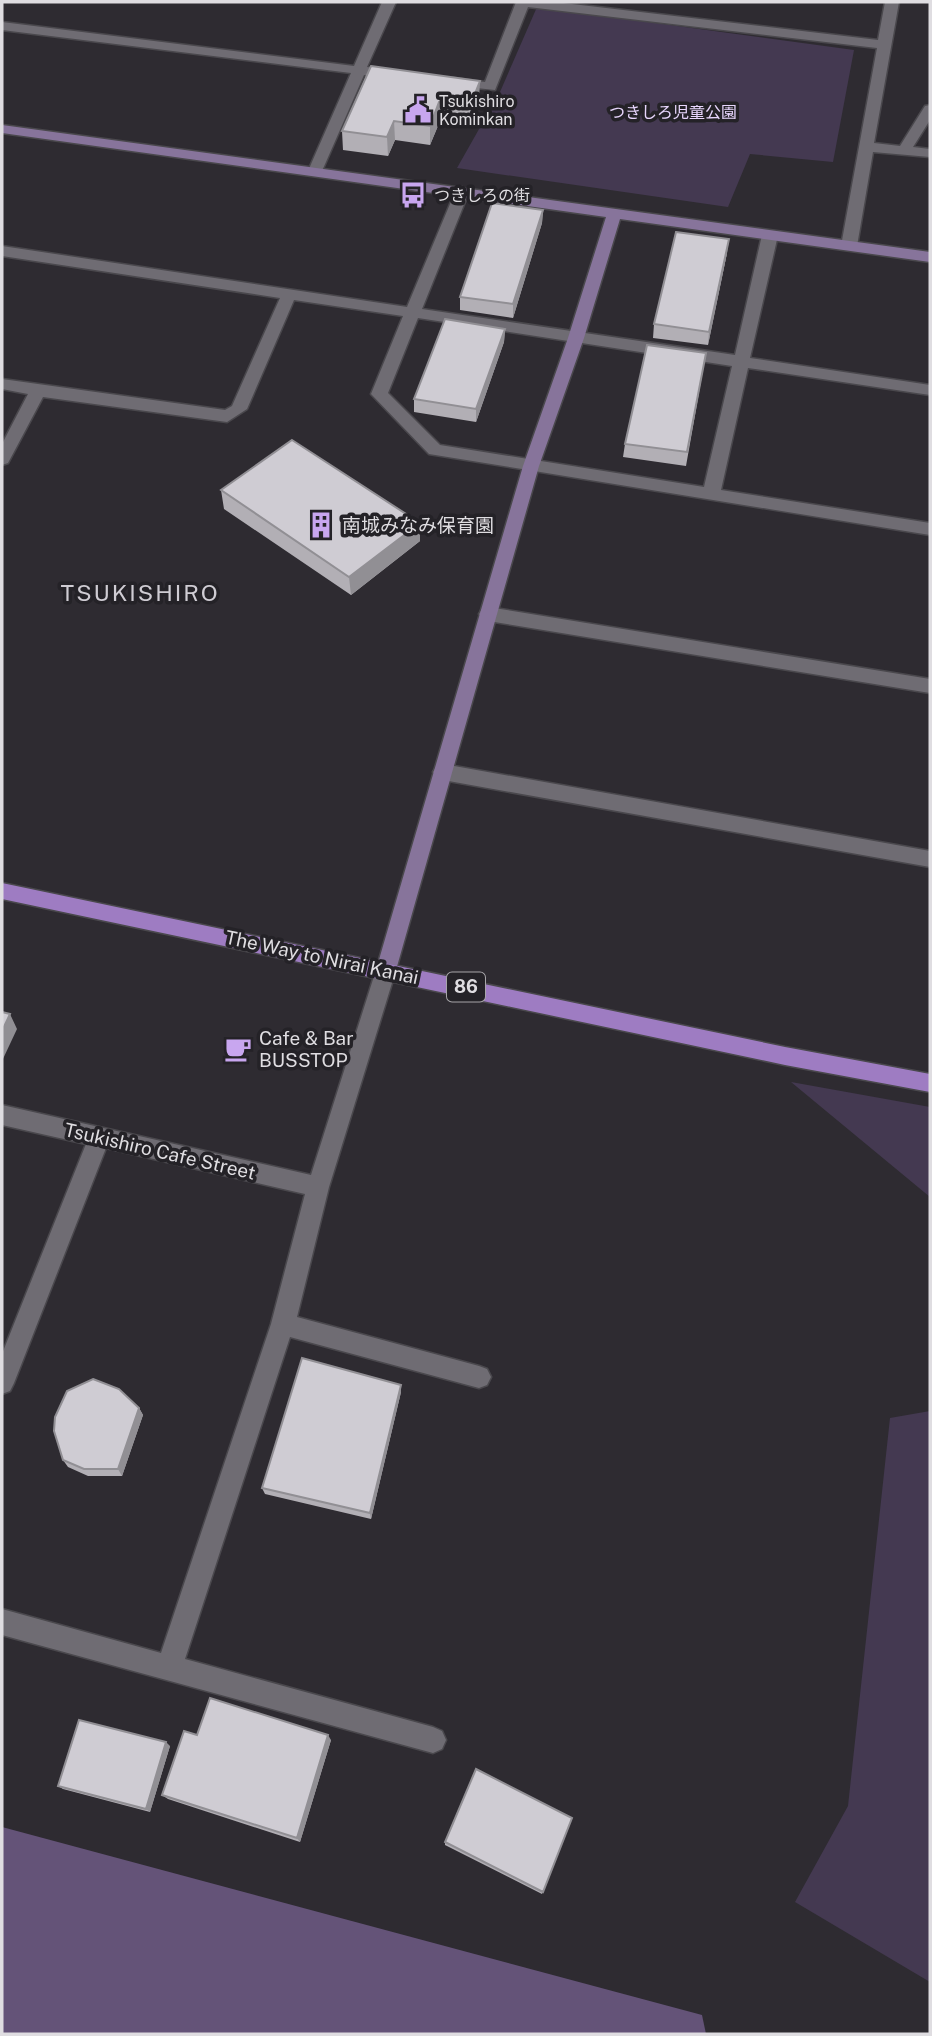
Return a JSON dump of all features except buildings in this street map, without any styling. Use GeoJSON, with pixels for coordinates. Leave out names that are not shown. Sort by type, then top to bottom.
{"type":"FeatureCollection","features":[{"type":"Feature","properties":{"kind":"main road","name":"The Way to Nirai Kanai"},"geometry":{"type":"LineString","coordinates":[[2,891],[785,1056],[930,1083]]}},
{"type":"Feature","properties":{"kind":"street"},"geometry":{"type":"LineString","coordinates":[[315,171],[389,2]]}},
{"type":"Feature","properties":{"kind":"street"},"geometry":{"type":"LineString","coordinates":[[437,80],[490,87],[523,2],[884,45]]}},
{"type":"Feature","properties":{"kind":"street"},"geometry":{"type":"LineString","coordinates":[[849,246],[892,2]]}},
{"type":"Feature","properties":{"kind":"street"},"geometry":{"type":"LineString","coordinates":[[2,26],[411,77]]}},
{"type":"Feature","properties":{"kind":"street"},"geometry":{"type":"LineString","coordinates":[[905,149],[930,109]]}},
{"type":"Feature","properties":{"kind":"street"},"geometry":{"type":"LineString","coordinates":[[2,129],[930,257]]}},
{"type":"Feature","properties":{"kind":"street"},"geometry":{"type":"LineString","coordinates":[[865,147],[930,153]]}},
{"type":"Feature","properties":{"kind":"street"},"geometry":{"type":"LineString","coordinates":[[461,192],[379,394],[435,450],[930,529]]}},
{"type":"Feature","properties":{"kind":"street"},"geometry":{"type":"LineString","coordinates":[[169,1667],[283,1324],[318,1187],[386,970],[531,466],[576,338],[614,214]]}},
{"type":"Feature","properties":{"kind":"street"},"geometry":{"type":"LineString","coordinates":[[711,494],[770,234]]}},
{"type":"Feature","properties":{"kind":"street"},"geometry":{"type":"LineString","coordinates":[[2,251],[930,390]]}},
{"type":"Feature","properties":{"kind":"street"},"geometry":{"type":"LineString","coordinates":[[2,384],[227,416],[239,408],[289,294]]}},
{"type":"Feature","properties":{"kind":"street"},"geometry":{"type":"LineString","coordinates":[[2,459],[38,391]]}},
{"type":"Feature","properties":{"kind":"street"},"geometry":{"type":"LineString","coordinates":[[488,614],[930,687]]}},
{"type":"Feature","properties":{"kind":"street"},"geometry":{"type":"LineString","coordinates":[[443,772],[930,859]]}},
{"type":"Feature","properties":{"kind":"street","name":"Tsukishiro Cafe Street"},"geometry":{"type":"LineString","coordinates":[[2,1115],[318,1187]]}},
{"type":"Feature","properties":{"kind":"street"},"geometry":{"type":"LineString","coordinates":[[2,1383],[99,1138]]}},
{"type":"Feature","properties":{"kind":"street"},"geometry":{"type":"LineString","coordinates":[[283,1324],[479,1377]]}},
{"type":"Feature","properties":{"kind":"street"},"geometry":{"type":"LineString","coordinates":[[2,1622],[433,1740]]}},
{"type":"Feature","properties":{"kind":"green space","name":"つきしろ児童公園"},"geometry":{"type":"Polygon","coordinates":[[[537,7],[854,50],[833,162],[750,154],[728,207],[457,168],[500,92],[537,7]]]}},
{"type":"Feature","properties":{"kind":"green space"},"geometry":{"type":"Polygon","coordinates":[[[791,1082],[930,1107],[930,1197],[791,1082]]]}},
{"type":"Feature","properties":{"kind":"green space"},"geometry":{"type":"Polygon","coordinates":[[[930,1411],[930,1982],[795,1902],[848,1806],[890,1418],[930,1411]]]}},
{"type":"Feature","properties":{"kind":"shaded area"},"geometry":{"type":"Polygon","coordinates":[[[2,1827],[702,2015],[706,2034],[2,2034],[2,1827]]]}},
{"type":"Feature","properties":{"kind":"place","name":"Tsukishiro Kominkan"},"geometry":{"type":"Point","coordinates":[418,110]}},
{"type":"Feature","properties":{"kind":"place","name":"つきしろの街"},"geometry":{"type":"Point","coordinates":[413,195]}},
{"type":"Feature","properties":{"kind":"place","name":"南城みなみ保育園"},"geometry":{"type":"Point","coordinates":[321,525]}},
{"type":"Feature","properties":{"kind":"place","name":"Cafe & Bar BUSSTOP"},"geometry":{"type":"Point","coordinates":[238,1049]}},
{"type":"Feature","properties":{"kind":"district","name":"TSUKISHIRO"},"geometry":{"type":"Point","coordinates":[140,593]}}]}
